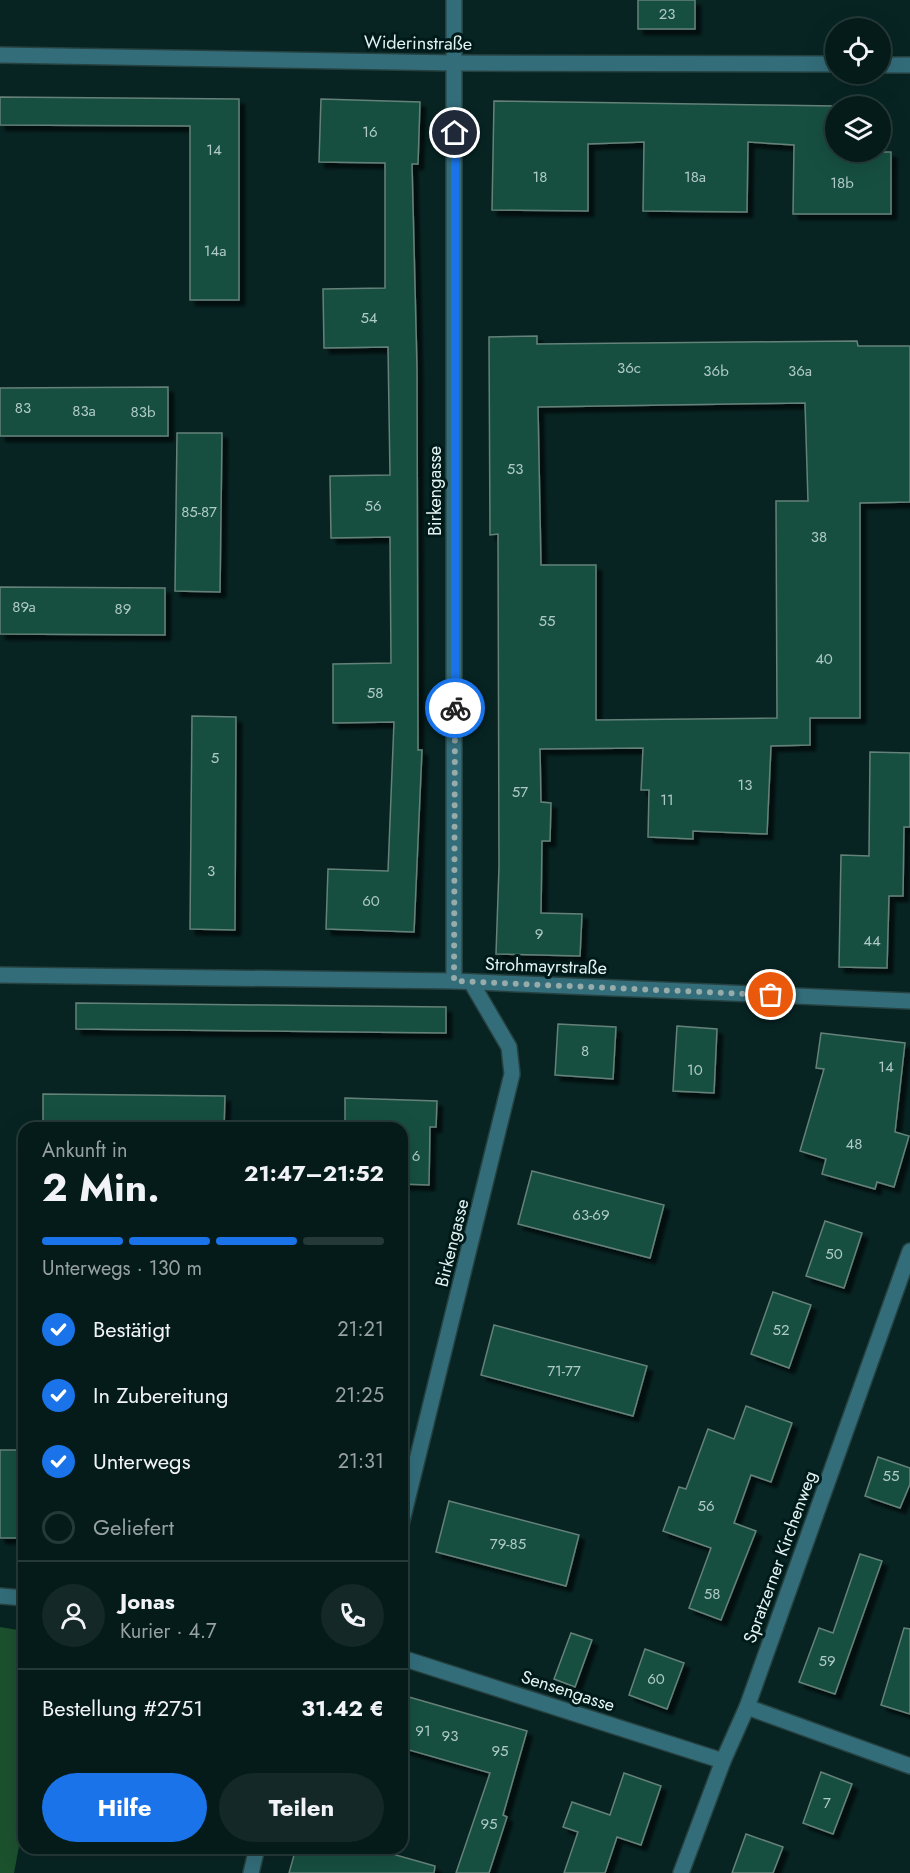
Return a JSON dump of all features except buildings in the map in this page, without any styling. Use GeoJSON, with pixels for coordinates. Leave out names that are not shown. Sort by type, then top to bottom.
{"type":"FeatureCollection","features":[{"type":"Feature","properties":{"kind":"street","name":"Birkengasse"},"geometry":{"type":"LineString","coordinates":[[454,0],[454,981]]}},
{"type":"Feature","properties":{"kind":"street","name":"Widerinstraße"},"geometry":{"type":"LineString","coordinates":[[0,55],[455,63],[825,64]]}},
{"type":"Feature","properties":{"kind":"street"},"geometry":{"type":"LineString","coordinates":[[891,65],[910,65]]}},
{"type":"Feature","properties":{"kind":"street","name":"Strohmayrstraße"},"geometry":{"type":"LineString","coordinates":[[0,975],[454,981],[910,1001]]}},
{"type":"Feature","properties":{"kind":"street","name":"Birkengasse"},"geometry":{"type":"LineString","coordinates":[[408,1497],[512,1074],[509,1047],[471,982]]}},
{"type":"Feature","properties":{"kind":"street","name":"Spratzerner Kirchenweg"},"geometry":{"type":"LineString","coordinates":[[681,1873],[723,1761],[747,1707],[910,1251]]}},
{"type":"Feature","properties":{"kind":"street"},"geometry":{"type":"LineString","coordinates":[[0,1596],[18,1598]]}},
{"type":"Feature","properties":{"kind":"street","name":"Sensengasse"},"geometry":{"type":"LineString","coordinates":[[408,1660],[723,1761]]}},
{"type":"Feature","properties":{"kind":"street"},"geometry":{"type":"LineString","coordinates":[[747,1707],[910,1766]]}},
{"type":"Feature","properties":{"kind":"street"},"geometry":{"type":"LineString","coordinates":[[251,1873],[255,1854]]}},
{"type":"Feature","properties":{"kind":"green space"},"geometry":{"type":"Polygon","coordinates":[[[0,1627],[18,1630],[18,1852],[14,1873],[0,1873],[0,1627]]]}},
{"type":"Feature","properties":{"kind":"way so far"},"geometry":{"type":"LineString","coordinates":[[455,708],[454,981],[771,995]]}},
{"type":"Feature","properties":{"kind":"route"},"geometry":{"type":"LineString","coordinates":[[455,133],[455,708]]}}]}
